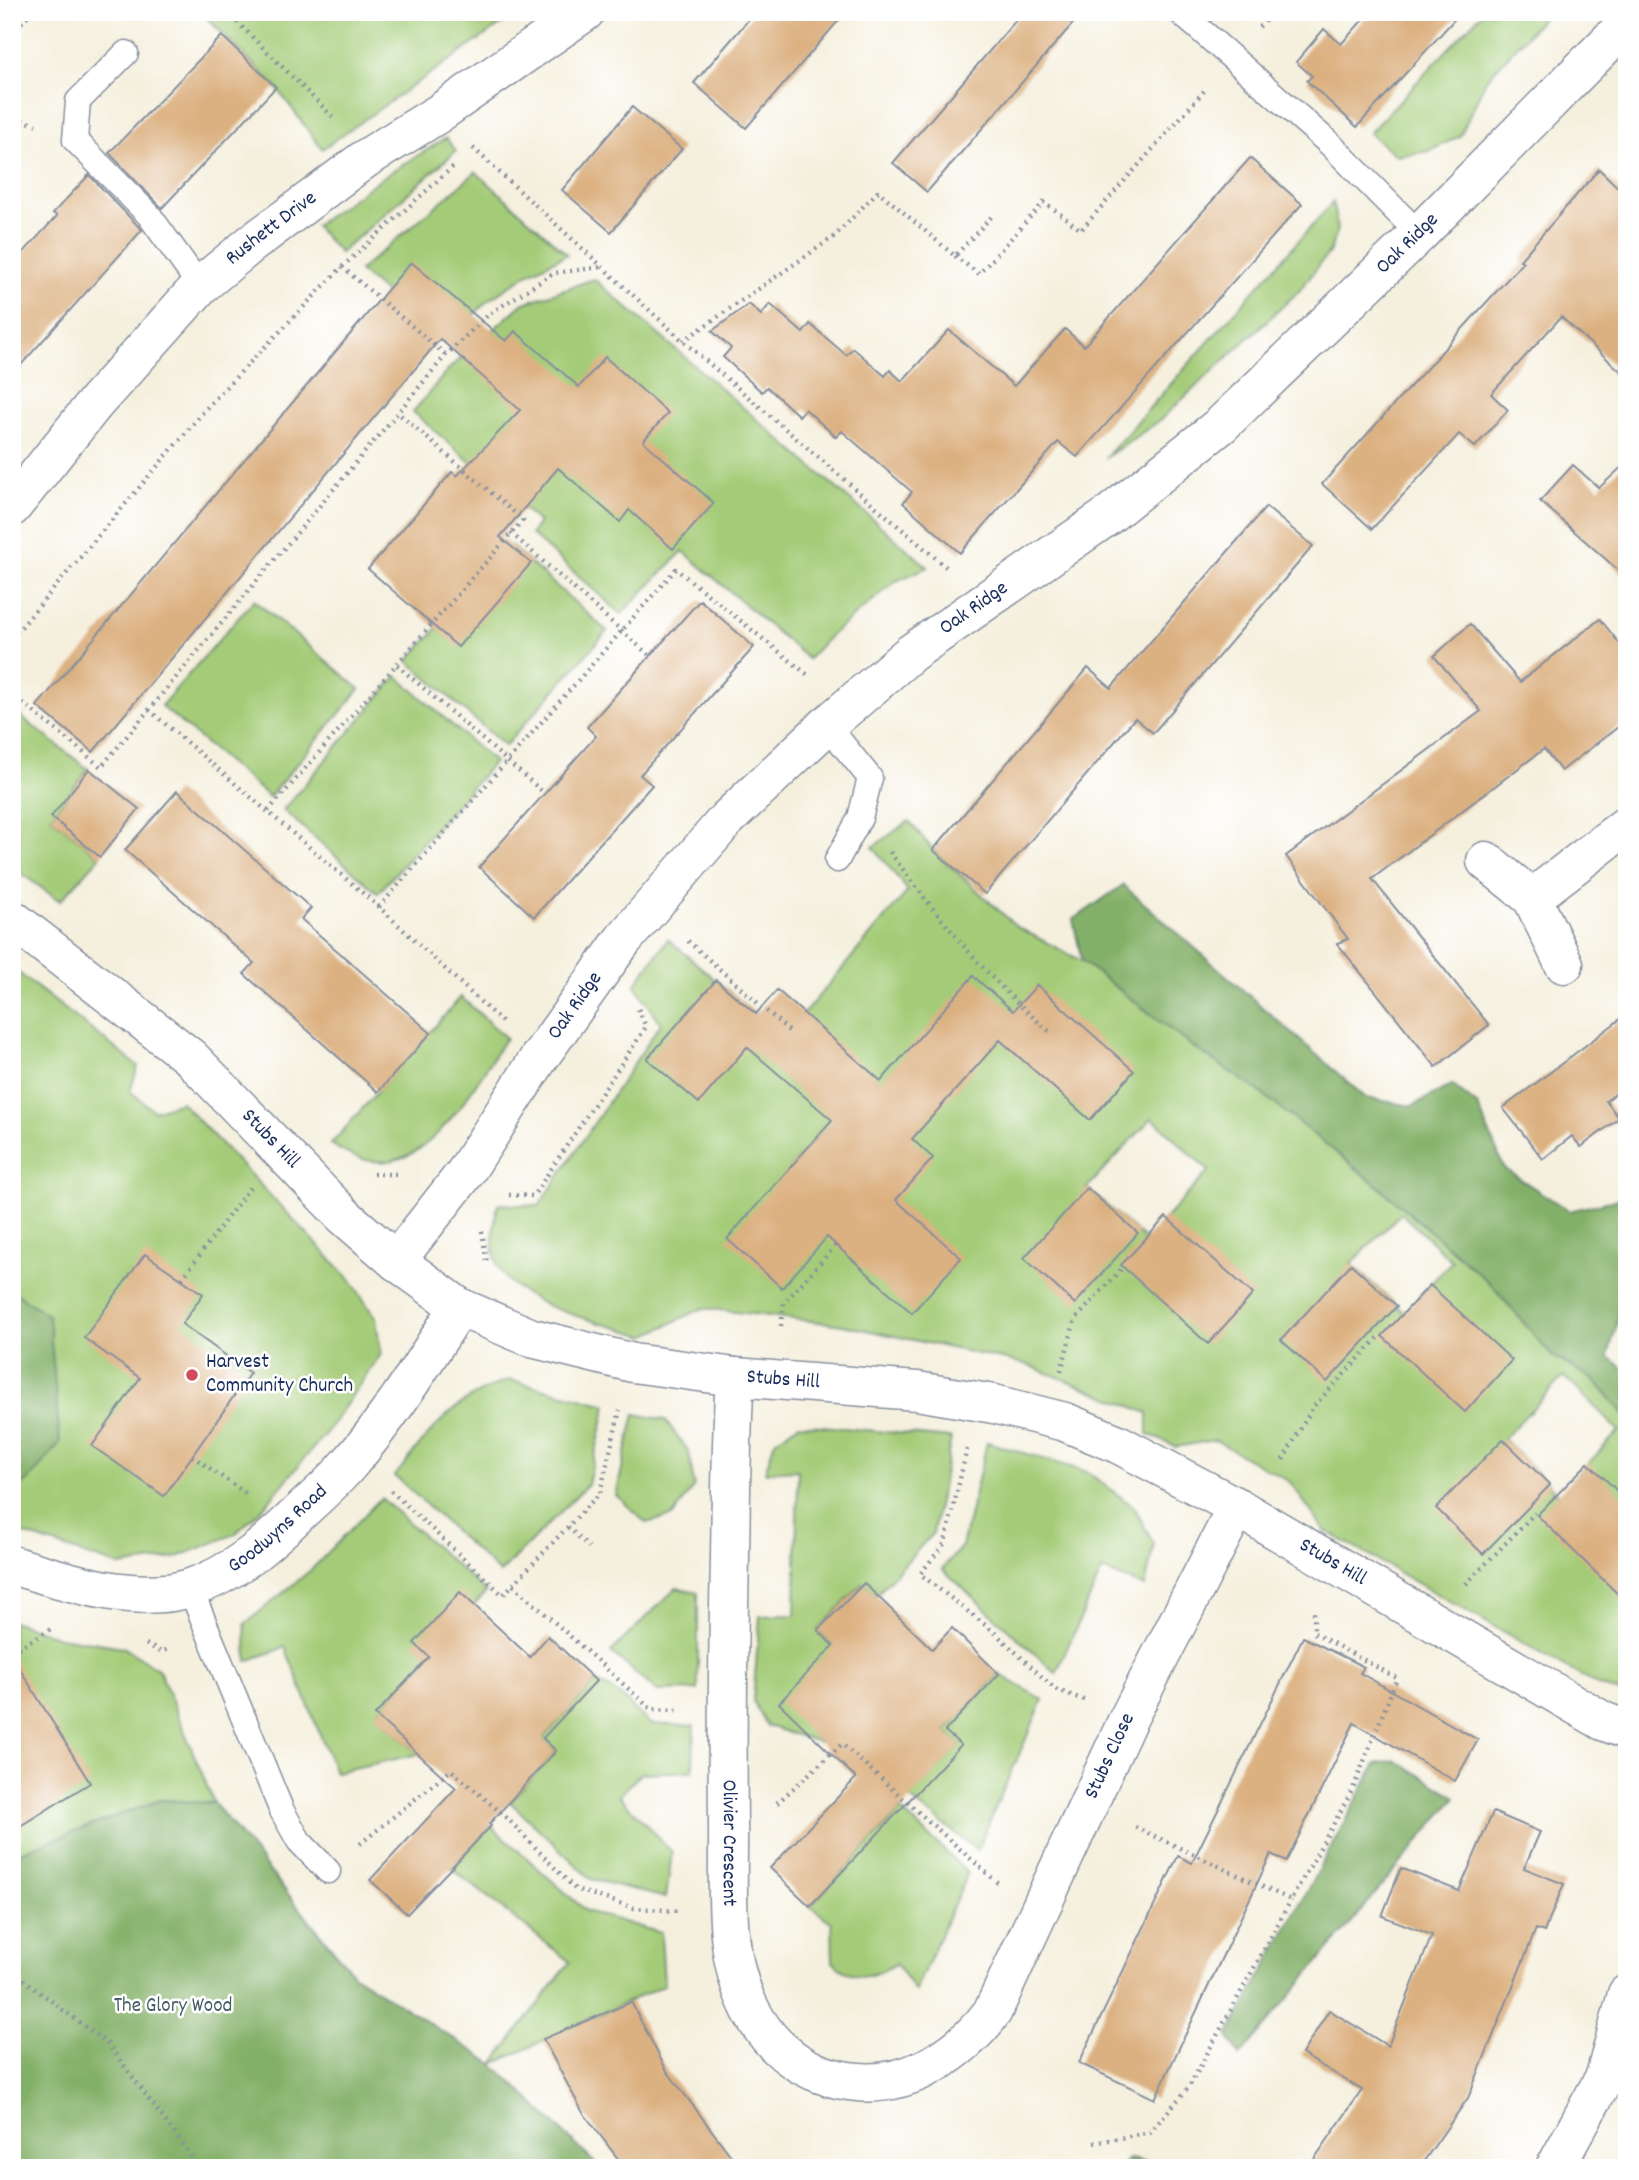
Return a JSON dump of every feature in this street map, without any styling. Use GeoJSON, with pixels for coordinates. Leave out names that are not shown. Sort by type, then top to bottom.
{"type":"FeatureCollection","features":[{"type":"Feature","properties":{"kind":"street","name":"Rushett Drive"},"geometry":{"type":"LineString","coordinates":[[12,507],[96,402],[200,286],[251,244],[365,159],[438,114],[585,12]]}},
{"type":"Feature","properties":{"kind":"street","name":"Oak Ridge"},"geometry":{"type":"LineString","coordinates":[[396,1261],[465,1173],[539,1058],[623,940],[727,819],[838,716],[911,653],[1105,518],[1221,425],[1419,234],[1627,23]]}},
{"type":"Feature","properties":{"kind":"street"},"geometry":{"type":"LineString","coordinates":[[1532,898],[1627,825]]}},
{"type":"Feature","properties":{"kind":"street"},"geometry":{"type":"LineString","coordinates":[[1486,861],[1532,898],[1564,964]]}},
{"type":"Feature","properties":{"kind":"street","name":"Stubs Hill"},"geometry":{"type":"LineString","coordinates":[[12,919],[191,1058],[281,1154],[396,1261],[459,1307],[545,1341],[633,1363],[736,1377],[917,1391],[994,1404],[1066,1422],[1118,1444],[1237,1507],[1603,1721],[1627,1730]]}},
{"type":"Feature","properties":{"kind":"street","name":"Goodwyns Road"},"geometry":{"type":"LineString","coordinates":[[12,1565],[116,1592],[190,1588],[242,1562],[289,1523],[348,1465],[405,1391],[459,1307]]}},
{"type":"Feature","properties":{"kind":"street","name":"Olivier Crescent"},"geometry":{"type":"LineString","coordinates":[[736,1377],[727,1712],[728,1809],[733,1962],[745,1998],[758,2025],[779,2051],[810,2071],[836,2081],[873,2084],[911,2074],[949,2056],[976,2035],[993,2011]]}},
{"type":"Feature","properties":{"kind":"street","name":"Stubs Close"},"geometry":{"type":"LineString","coordinates":[[993,2011],[1127,1721],[1237,1507]]}},
{"type":"Feature","properties":{"kind":"street"},"geometry":{"type":"LineString","coordinates":[[1555,2168],[1605,2076],[1627,1994]]}},
{"type":"Feature","properties":{"kind":"lane"},"geometry":{"type":"LineString","coordinates":[[1180,12],[1331,144],[1419,234]]}},
{"type":"Feature","properties":{"kind":"lane"},"geometry":{"type":"LineString","coordinates":[[126,53],[78,102],[75,141],[149,215],[200,286]]}},
{"type":"Feature","properties":{"kind":"lane"},"geometry":{"type":"LineString","coordinates":[[837,860],[860,817],[870,778],[838,716]]}},
{"type":"Feature","properties":{"kind":"lane"},"geometry":{"type":"LineString","coordinates":[[190,1588],[281,1809],[299,1841],[328,1871]]}},
{"type":"Feature","properties":{"kind":"path"},"geometry":{"type":"LineString","coordinates":[[12,33],[31,12]]}},
{"type":"Feature","properties":{"kind":"path"},"geometry":{"type":"LineString","coordinates":[[227,12],[339,123],[365,159]]}},
{"type":"Feature","properties":{"kind":"path"},"geometry":{"type":"LineString","coordinates":[[683,341],[835,236],[878,191],[979,274],[1044,202],[1081,230],[1207,88]]}},
{"type":"Feature","properties":{"kind":"path"},"geometry":{"type":"LineString","coordinates":[[438,114],[683,341],[986,602]]}},
{"type":"Feature","properties":{"kind":"path"},"geometry":{"type":"LineString","coordinates":[[12,638],[210,404],[342,267],[484,140]]}},
{"type":"Feature","properties":{"kind":"path"},"geometry":{"type":"LineString","coordinates":[[955,256],[993,215]]}},
{"type":"Feature","properties":{"kind":"path"},"geometry":{"type":"LineString","coordinates":[[342,267],[446,355]]}},
{"type":"Feature","properties":{"kind":"path"},"geometry":{"type":"LineString","coordinates":[[12,694],[101,767],[446,355],[489,314],[554,273],[602,267]]}},
{"type":"Feature","properties":{"kind":"path"},"geometry":{"type":"LineString","coordinates":[[268,811],[523,520],[398,413]]}},
{"type":"Feature","properties":{"kind":"path"},"geometry":{"type":"LineString","coordinates":[[511,533],[650,656]]}},
{"type":"Feature","properties":{"kind":"path"},"geometry":{"type":"LineString","coordinates":[[379,907],[676,569],[838,716]]}},
{"type":"Feature","properties":{"kind":"path"},"geometry":{"type":"LineString","coordinates":[[397,664],[544,793]]}},
{"type":"Feature","properties":{"kind":"path"},"geometry":{"type":"LineString","coordinates":[[149,710],[379,907],[539,1058]]}},
{"type":"Feature","properties":{"kind":"path"},"geometry":{"type":"LineString","coordinates":[[860,817],[931,911],[1014,1002],[1049,1031]]}},
{"type":"Feature","properties":{"kind":"path"},"geometry":{"type":"LineString","coordinates":[[687,940],[789,1031]]}},
{"type":"Feature","properties":{"kind":"path"},"geometry":{"type":"LineString","coordinates":[[498,1194],[533,1196],[646,1027],[636,1002]]}},
{"type":"Feature","properties":{"kind":"path"},"geometry":{"type":"LineString","coordinates":[[182,1279],[246,1192],[281,1154]]}},
{"type":"Feature","properties":{"kind":"path"},"geometry":{"type":"LineString","coordinates":[[483,1218],[483,1252],[491,1275]]}},
{"type":"Feature","properties":{"kind":"path"},"geometry":{"type":"LineString","coordinates":[[780,1326],[785,1303],[836,1245]]}},
{"type":"Feature","properties":{"kind":"path"},"geometry":{"type":"LineString","coordinates":[[1060,1373],[1075,1320],[1123,1267]]}},
{"type":"Feature","properties":{"kind":"path"},"geometry":{"type":"LineString","coordinates":[[1283,1460],[1313,1407],[1381,1335]]}},
{"type":"Feature","properties":{"kind":"path"},"geometry":{"type":"LineString","coordinates":[[387,1488],[503,1595],[600,1493],[623,1398]]}},
{"type":"Feature","properties":{"kind":"path"},"geometry":{"type":"LineString","coordinates":[[970,1437],[945,1543],[920,1574],[993,1631],[1035,1671]]}},
{"type":"Feature","properties":{"kind":"path"},"geometry":{"type":"LineString","coordinates":[[192,1456],[289,1523]]}},
{"type":"Feature","properties":{"kind":"path"},"geometry":{"type":"LineString","coordinates":[[1442,1628],[1468,1581],[1535,1513]]}},
{"type":"Feature","properties":{"kind":"path"},"geometry":{"type":"LineString","coordinates":[[568,1527],[589,1547]]}},
{"type":"Feature","properties":{"kind":"path"},"geometry":{"type":"LineString","coordinates":[[513,1585],[651,1709],[727,1712]]}},
{"type":"Feature","properties":{"kind":"path"},"geometry":{"type":"LineString","coordinates":[[1094,2143],[1150,2132],[1189,2087],[1353,1789],[1397,1678],[1314,1633],[1314,1596]]}},
{"type":"Feature","properties":{"kind":"path"},"geometry":{"type":"LineString","coordinates":[[728,1809],[775,1805],[842,1744],[956,1849]]}},
{"type":"Feature","properties":{"kind":"path"},"geometry":{"type":"LineString","coordinates":[[328,1871],[451,1770],[505,1816],[575,1889],[634,1908],[730,1915]]}},
{"type":"Feature","properties":{"kind":"path"},"geometry":{"type":"LineString","coordinates":[[1135,1827],[1291,1900]]}},
{"type":"Feature","properties":{"kind":"path"},"geometry":{"type":"LineString","coordinates":[[12,1972],[108,2044],[200,2168]]}},
{"type":"Feature","properties":{"kind":"green space"},"geometry":{"type":"Polygon","coordinates":[[[206,12],[519,12],[322,149],[276,87],[204,15],[206,12]]]}},
{"type":"Feature","properties":{"kind":"green space"},"geometry":{"type":"Polygon","coordinates":[[[1483,12],[1548,12],[1486,80],[1460,136],[1429,151],[1397,156],[1369,133],[1483,12]]]}},
{"type":"Feature","properties":{"kind":"green space"},"geometry":{"type":"Polygon","coordinates":[[[446,138],[456,151],[340,253],[315,226],[380,179],[446,138]]]}},
{"type":"Feature","properties":{"kind":"green space"},"geometry":{"type":"Polygon","coordinates":[[[476,172],[567,254],[529,273],[486,302],[447,344],[359,271],[476,172]]]}},
{"type":"Feature","properties":{"kind":"green space"},"geometry":{"type":"Polygon","coordinates":[[[1333,202],[1337,231],[1330,251],[1299,291],[1159,421],[1105,458],[1333,202]]]}},
{"type":"Feature","properties":{"kind":"green space"},"geometry":{"type":"Polygon","coordinates":[[[594,279],[928,567],[896,581],[831,635],[808,659],[683,551],[621,614],[531,534],[539,522],[413,412],[449,369],[522,304],[594,279]]]}},
{"type":"Feature","properties":{"kind":"green space"},"geometry":{"type":"Polygon","coordinates":[[[511,546],[607,631],[505,746],[408,661],[511,546]]]}},
{"type":"Feature","properties":{"kind":"green space"},"geometry":{"type":"Polygon","coordinates":[[[254,600],[360,689],[269,797],[161,706],[254,600]]]}},
{"type":"Feature","properties":{"kind":"green space"},"geometry":{"type":"Polygon","coordinates":[[[397,676],[494,762],[378,893],[283,810],[397,676]]]}},
{"type":"Feature","properties":{"kind":"green space"},"geometry":{"type":"Polygon","coordinates":[[[12,710],[88,769],[51,817],[100,857],[60,901],[12,867],[12,710]]]}},
{"type":"Feature","properties":{"kind":"green space"},"geometry":{"type":"Polygon","coordinates":[[[909,821],[933,850],[1017,927],[1082,961],[1196,1049],[1259,1091],[1377,1185],[1491,1284],[1551,1355],[1594,1380],[1627,1417],[1627,1695],[1599,1686],[1324,1530],[1290,1482],[1215,1440],[1176,1447],[1148,1434],[1148,1413],[1025,1364],[843,1325],[703,1308],[645,1336],[548,1306],[514,1286],[502,1273],[494,1249],[498,1204],[539,1206],[661,1023],[635,985],[668,939],[783,1038],[908,891],[873,847],[909,821]],[[831,1118],[791,1167],[910,1138],[831,1118]],[[1152,1118],[1087,1188],[1159,1252],[1175,1235],[1162,1222],[1209,1171],[1152,1118]],[[1401,1213],[1351,1264],[1418,1325],[1433,1310],[1419,1296],[1452,1261],[1401,1213]],[[1564,1376],[1503,1439],[1573,1508],[1588,1494],[1573,1479],[1619,1431],[1564,1376]]]}},
{"type":"Feature","properties":{"kind":"green space"},"geometry":{"type":"Polygon","coordinates":[[[1123,885],[1366,1098],[1412,1106],[1452,1085],[1478,1106],[1504,1168],[1569,1211],[1615,1200],[1627,1193],[1627,1302],[1620,1313],[1608,1356],[1627,1372],[1627,1417],[1594,1380],[1551,1355],[1491,1284],[1377,1185],[1259,1091],[1196,1049],[1082,961],[1073,920],[1123,885]]]}},
{"type":"Feature","properties":{"kind":"green space"},"geometry":{"type":"Polygon","coordinates":[[[12,968],[138,1066],[130,1091],[154,1111],[181,1102],[351,1280],[376,1319],[381,1354],[330,1428],[263,1508],[235,1534],[175,1558],[120,1566],[12,1530],[12,968]]]}},
{"type":"Feature","properties":{"kind":"green space"},"geometry":{"type":"Polygon","coordinates":[[[461,997],[506,1038],[455,1114],[435,1136],[413,1153],[389,1161],[361,1159],[331,1144],[461,997]]]}},
{"type":"Feature","properties":{"kind":"green space"},"geometry":{"type":"Polygon","coordinates":[[[12,1290],[49,1316],[60,1443],[28,1481],[12,1490],[12,1290]]]}},
{"type":"Feature","properties":{"kind":"green space"},"geometry":{"type":"Polygon","coordinates":[[[510,1380],[607,1405],[588,1484],[500,1573],[395,1476],[432,1430],[457,1407],[472,1397],[510,1380]]]}},
{"type":"Feature","properties":{"kind":"green space"},"geometry":{"type":"Polygon","coordinates":[[[635,1414],[665,1420],[689,1452],[694,1486],[673,1516],[646,1523],[616,1495],[635,1414]]]}},
{"type":"Feature","properties":{"kind":"green space"},"geometry":{"type":"Polygon","coordinates":[[[799,1424],[951,1438],[933,1533],[876,1595],[863,1583],[818,1630],[833,1646],[819,1742],[767,1726],[753,1701],[760,1616],[795,1615],[798,1470],[765,1472],[775,1441],[799,1424]]]}},
{"type":"Feature","properties":{"kind":"green space"},"geometry":{"type":"Polygon","coordinates":[[[987,1442],[1087,1472],[1134,1507],[1154,1544],[1145,1587],[1102,1570],[1056,1673],[942,1569],[962,1546],[987,1442]]]}},
{"type":"Feature","properties":{"kind":"green space"},"geometry":{"type":"Polygon","coordinates":[[[381,1498],[486,1592],[376,1715],[419,1754],[335,1772],[285,1647],[247,1661],[245,1624],[312,1569],[381,1498]]]}},
{"type":"Feature","properties":{"kind":"green space"},"geometry":{"type":"Polygon","coordinates":[[[676,1588],[698,1593],[698,1690],[657,1691],[611,1652],[676,1588]]]}},
{"type":"Feature","properties":{"kind":"green space"},"geometry":{"type":"Polygon","coordinates":[[[12,1621],[59,1637],[123,1647],[159,1670],[214,1803],[160,1800],[12,1855],[12,1621]]]}},
{"type":"Feature","properties":{"kind":"green space"},"geometry":{"type":"Polygon","coordinates":[[[999,1674],[1043,1700],[977,1850],[909,1798],[960,1745],[945,1731],[999,1674]]]}},
{"type":"Feature","properties":{"kind":"green space"},"geometry":{"type":"Polygon","coordinates":[[[596,1681],[620,1695],[650,1724],[694,1726],[693,1771],[641,1773],[619,1796],[672,1852],[666,1898],[591,1879],[510,1802],[556,1751],[543,1738],[596,1681]]]}},
{"type":"Feature","properties":{"kind":"green space"},"geometry":{"type":"Polygon","coordinates":[[[1395,1760],[1456,1797],[1240,2056],[1228,2036],[1376,1764],[1395,1760]]]}},
{"type":"Feature","properties":{"kind":"green space","name":"The Glory Wood"},"geometry":{"type":"Polygon","coordinates":[[[160,1800],[214,1803],[354,1975],[493,2064],[600,2168],[12,2168],[12,1855],[160,1800]]]}},
{"type":"Feature","properties":{"kind":"green space"},"geometry":{"type":"Polygon","coordinates":[[[901,1810],[968,1873],[915,1991],[896,1964],[864,1976],[850,1973],[833,1962],[832,1923],[810,1906],[901,1810]]]}},
{"type":"Feature","properties":{"kind":"green space"},"geometry":{"type":"Polygon","coordinates":[[[491,1826],[586,1911],[661,1933],[664,1985],[493,2064],[570,1962],[451,1868],[491,1826]]]}},
{"type":"Feature","properties":{"kind":"green space"},"geometry":{"type":"Polygon","coordinates":[[[1128,2159],[1155,2163],[1161,2168],[1121,2168],[1128,2159]]]}},
{"type":"Feature","properties":{"kind":"building"},"geometry":{"type":"Polygon","coordinates":[[[755,12],[846,12],[746,128],[694,83],[755,12]]]}},
{"type":"Feature","properties":{"kind":"building"},"geometry":{"type":"Polygon","coordinates":[[[1023,12],[1083,12],[927,192],[893,163],[1023,12]]]}},
{"type":"Feature","properties":{"kind":"building"},"geometry":{"type":"Polygon","coordinates":[[[1370,12],[1461,12],[1357,127],[1307,81],[1312,76],[1296,62],[1324,29],[1341,44],[1370,12]]]}},
{"type":"Feature","properties":{"kind":"building"},"geometry":{"type":"Polygon","coordinates":[[[222,36],[276,87],[162,208],[109,153],[222,36]]]}},
{"type":"Feature","properties":{"kind":"building"},"geometry":{"type":"Polygon","coordinates":[[[632,107],[682,149],[611,232],[562,190],[632,107]]]}},
{"type":"Feature","properties":{"kind":"building"},"geometry":{"type":"Polygon","coordinates":[[[1250,158],[1302,204],[1077,457],[1058,442],[960,553],[903,503],[912,492],[842,431],[836,437],[805,409],[799,416],[767,387],[762,392],[723,357],[731,348],[712,331],[749,304],[761,315],[770,304],[803,333],[810,324],[846,355],[853,348],[885,376],[890,370],[902,381],[949,330],[1014,386],[1065,329],[1084,346],[1250,158]]]}},
{"type":"Feature","properties":{"kind":"building"},"geometry":{"type":"Polygon","coordinates":[[[1599,169],[1627,196],[1627,377],[1561,317],[1491,394],[1508,410],[1475,447],[1459,434],[1372,529],[1322,484],[1523,262],[1520,260],[1599,169]]]}},
{"type":"Feature","properties":{"kind":"building"},"geometry":{"type":"Polygon","coordinates":[[[89,175],[142,230],[12,375],[12,265],[57,216],[53,213],[89,175]]]}},
{"type":"Feature","properties":{"kind":"building"},"geometry":{"type":"Polygon","coordinates":[[[411,262],[506,341],[515,331],[579,387],[605,357],[668,413],[643,441],[714,503],[673,549],[629,510],[620,522],[558,468],[500,537],[531,563],[458,647],[368,569],[452,472],[457,476],[520,410],[440,339],[93,752],[37,706],[411,262]]]}},
{"type":"Feature","properties":{"kind":"building"},"geometry":{"type":"Polygon","coordinates":[[[1627,462],[1627,578],[1540,501],[1573,465],[1599,488],[1627,462]]]}},
{"type":"Feature","properties":{"kind":"building"},"geometry":{"type":"Polygon","coordinates":[[[1266,507],[1313,546],[1153,733],[1135,718],[985,894],[933,850],[1088,668],[1111,688],[1266,507]]]}},
{"type":"Feature","properties":{"kind":"building"},"geometry":{"type":"Polygon","coordinates":[[[700,600],[754,647],[640,775],[652,785],[534,917],[479,867],[596,736],[587,727],[700,600]]]}},
{"type":"Feature","properties":{"kind":"building"},"geometry":{"type":"Polygon","coordinates":[[[1600,619],[1627,653],[1627,720],[1561,771],[1544,749],[1372,879],[1489,1025],[1436,1067],[1337,943],[1348,939],[1286,856],[1481,711],[1434,656],[1470,624],[1520,682],[1600,619]]]}},
{"type":"Feature","properties":{"kind":"building"},"geometry":{"type":"Polygon","coordinates":[[[89,769],[139,809],[100,857],[51,817],[89,769]]]}},
{"type":"Feature","properties":{"kind":"building"},"geometry":{"type":"Polygon","coordinates":[[[177,791],[311,908],[301,919],[431,1033],[378,1092],[244,974],[254,963],[125,850],[177,791]]]}},
{"type":"Feature","properties":{"kind":"building"},"geometry":{"type":"Polygon","coordinates":[[[973,976],[1013,1011],[1037,985],[1134,1071],[1090,1120],[1000,1040],[912,1139],[933,1158],[896,1200],[961,1258],[912,1313],[827,1237],[782,1288],[727,1239],[832,1120],[747,1047],[699,1103],[647,1059],[716,980],[756,1014],[777,990],[881,1081],[973,976]]]}},
{"type":"Feature","properties":{"kind":"building"},"geometry":{"type":"Polygon","coordinates":[[[1627,1014],[1627,1085],[1606,1101],[1619,1118],[1581,1147],[1572,1136],[1543,1159],[1503,1108],[1627,1014]]]}},
{"type":"Feature","properties":{"kind":"building"},"geometry":{"type":"Polygon","coordinates":[[[1087,1188],[1138,1233],[1075,1304],[1024,1258],[1087,1188]]]}},
{"type":"Feature","properties":{"kind":"building"},"geometry":{"type":"Polygon","coordinates":[[[1166,1217],[1253,1294],[1208,1344],[1121,1265],[1166,1217]]]}},
{"type":"Feature","properties":{"kind":"building","name":"Harvest Community Church"},"geometry":{"type":"Polygon","coordinates":[[[145,1254],[203,1294],[182,1324],[250,1373],[164,1496],[92,1446],[140,1378],[84,1338],[145,1254]]]}},
{"type":"Feature","properties":{"kind":"building"},"geometry":{"type":"Polygon","coordinates":[[[1351,1264],[1397,1306],[1327,1382],[1281,1340],[1351,1264]]]}},
{"type":"Feature","properties":{"kind":"building"},"geometry":{"type":"Polygon","coordinates":[[[1430,1285],[1512,1360],[1465,1412],[1382,1336],[1430,1285]]]}},
{"type":"Feature","properties":{"kind":"building"},"geometry":{"type":"Polygon","coordinates":[[[1503,1439],[1550,1485],[1483,1554],[1436,1508],[1503,1439]]]}},
{"type":"Feature","properties":{"kind":"building"},"geometry":{"type":"Polygon","coordinates":[[[1588,1463],[1627,1500],[1627,1603],[1537,1515],[1588,1463]]]}},
{"type":"Feature","properties":{"kind":"building"},"geometry":{"type":"Polygon","coordinates":[[[864,1583],[932,1649],[952,1628],[999,1674],[945,1731],[961,1745],[810,1906],[770,1868],[856,1778],[779,1703],[833,1646],[818,1630],[864,1583]]]}},
{"type":"Feature","properties":{"kind":"building"},"geometry":{"type":"Polygon","coordinates":[[[460,1592],[530,1657],[548,1636],[596,1681],[543,1738],[556,1751],[489,1824],[491,1826],[407,1914],[370,1880],[456,1788],[375,1715],[429,1657],[414,1643],[460,1592]]]}},
{"type":"Feature","properties":{"kind":"building"},"geometry":{"type":"Polygon","coordinates":[[[1303,1637],[1364,1667],[1360,1673],[1478,1740],[1455,1781],[1354,1723],[1286,1862],[1271,1854],[1155,2099],[1079,2063],[1178,1856],[1192,1863],[1303,1637]]]}},
{"type":"Feature","properties":{"kind":"building"},"geometry":{"type":"Polygon","coordinates":[[[12,1656],[90,1783],[12,1831],[12,1656]]]}},
{"type":"Feature","properties":{"kind":"building"},"geometry":{"type":"Polygon","coordinates":[[[1493,1812],[1540,1832],[1524,1868],[1564,1884],[1544,1932],[1536,1929],[1468,2098],[1419,2168],[1308,2168],[1362,2090],[1302,2054],[1329,2010],[1388,2046],[1432,1935],[1382,1916],[1401,1868],[1459,1891],[1493,1812]]]}},
{"type":"Feature","properties":{"kind":"building"},"geometry":{"type":"Polygon","coordinates":[[[631,2002],[667,2071],[740,2168],[625,2168],[582,2111],[543,2039],[631,2002]]]}},
{"type":"Feature","properties":{"kind":"place","name":"Harvest Community Church"},"geometry":{"type":"Point","coordinates":[192,1375]}}]}
